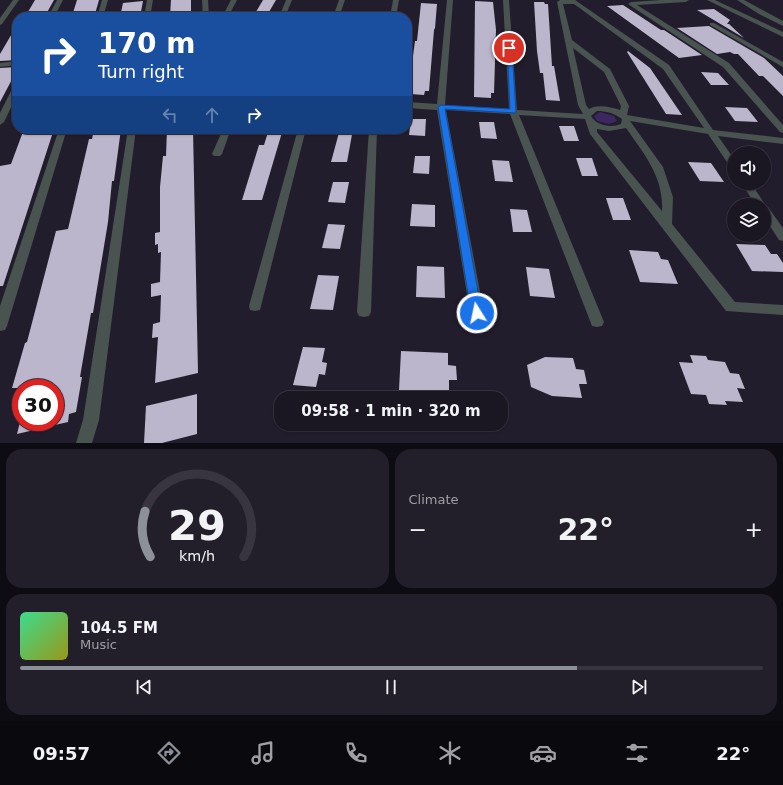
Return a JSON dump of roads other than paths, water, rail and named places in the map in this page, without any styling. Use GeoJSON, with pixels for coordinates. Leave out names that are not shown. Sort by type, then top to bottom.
{"type":"FeatureCollection","features":[{"type":"Feature","properties":{"kind":"street"},"geometry":{"type":"LineString","coordinates":[[0,24],[16,0]]}},
{"type":"Feature","properties":{"kind":"street"},"geometry":{"type":"LineString","coordinates":[[54,12],[60,0]]}},
{"type":"Feature","properties":{"kind":"street"},"geometry":{"type":"LineString","coordinates":[[101,12],[105,0]]}},
{"type":"Feature","properties":{"kind":"street"},"geometry":{"type":"LineString","coordinates":[[149,12],[150,0]]}},
{"type":"Feature","properties":{"kind":"street"},"geometry":{"type":"LineString","coordinates":[[204,0],[205,12]]}},
{"type":"Feature","properties":{"kind":"street"},"geometry":{"type":"LineString","coordinates":[[228,12],[234,0]]}},
{"type":"Feature","properties":{"kind":"street"},"geometry":{"type":"LineString","coordinates":[[284,12],[289,0]]}},
{"type":"Feature","properties":{"kind":"street"},"geometry":{"type":"LineString","coordinates":[[338,12],[342,0]]}},
{"type":"Feature","properties":{"kind":"street"},"geometry":{"type":"LineString","coordinates":[[394,12],[396,0]]}},
{"type":"Feature","properties":{"kind":"street"},"geometry":{"type":"LineString","coordinates":[[450,0],[441,107],[477,313]]}},
{"type":"Feature","properties":{"kind":"street"},"geometry":{"type":"LineString","coordinates":[[506,0],[513,111],[597,322]]}},
{"type":"Feature","properties":{"kind":"street"},"geometry":{"type":"LineString","coordinates":[[623,0],[726,65],[783,130]]}},
{"type":"Feature","properties":{"kind":"street"},"geometry":{"type":"LineString","coordinates":[[631,4],[686,0]]}},
{"type":"Feature","properties":{"kind":"street"},"geometry":{"type":"LineString","coordinates":[[710,0],[783,35]]}},
{"type":"Feature","properties":{"kind":"street"},"geometry":{"type":"LineString","coordinates":[[740,0],[783,24]]}},
{"type":"Feature","properties":{"kind":"street"},"geometry":{"type":"LineString","coordinates":[[727,156],[666,67],[575,2],[560,2],[582,105],[589,118],[593,132],[731,307],[783,310]]}},
{"type":"Feature","properties":{"kind":"street"},"geometry":{"type":"LineString","coordinates":[[712,24],[783,65]]}},
{"type":"Feature","properties":{"kind":"street"},"geometry":{"type":"LineString","coordinates":[[412,105],[513,111],[589,118],[603,128],[616,128],[625,125],[624,106],[607,71],[567,40]]}},
{"type":"Feature","properties":{"kind":"street"},"geometry":{"type":"LineString","coordinates":[[0,65],[12,64]]}},
{"type":"Feature","properties":{"kind":"street"},"geometry":{"type":"LineString","coordinates":[[0,122],[12,97]]}},
{"type":"Feature","properties":{"kind":"street"},"geometry":{"type":"LineString","coordinates":[[589,118],[595,109],[607,109],[625,119],[783,141]]}},
{"type":"Feature","properties":{"kind":"street"},"geometry":{"type":"LineString","coordinates":[[625,119],[658,167],[668,197],[666,224]]}},
{"type":"Feature","properties":{"kind":"street"},"geometry":{"type":"LineString","coordinates":[[0,326],[61,134]]}},
{"type":"Feature","properties":{"kind":"street"},"geometry":{"type":"LineString","coordinates":[[84,443],[90,420],[131,134]]}},
{"type":"Feature","properties":{"kind":"street"},"geometry":{"type":"LineString","coordinates":[[217,154],[225,134]]}},
{"type":"Feature","properties":{"kind":"street"},"geometry":{"type":"LineString","coordinates":[[255,306],[301,134]]}},
{"type":"Feature","properties":{"kind":"street"},"geometry":{"type":"LineString","coordinates":[[364,312],[373,134]]}},
{"type":"Feature","properties":{"kind":"street"},"geometry":{"type":"LineString","coordinates":[[771,219],[783,237]]}}]}
